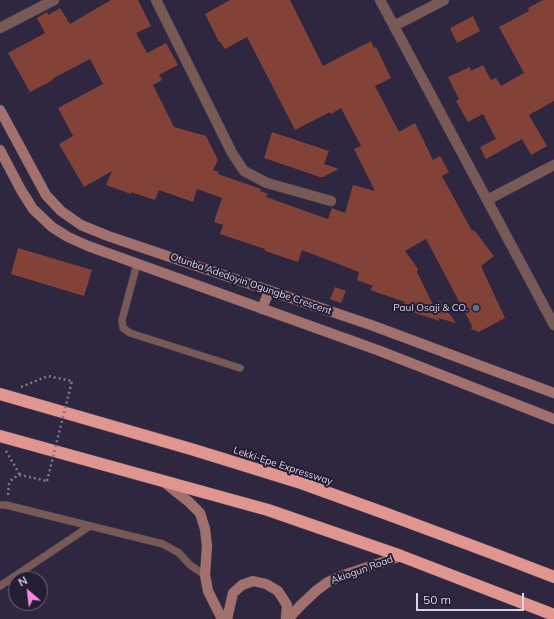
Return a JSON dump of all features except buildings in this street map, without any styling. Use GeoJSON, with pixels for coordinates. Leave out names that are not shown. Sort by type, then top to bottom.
{"type":"FeatureCollection","features":[{"type":"Feature","properties":{"kind":"highway","name":"Lekki-Epe Expressway"},"geometry":{"type":"LineString","coordinates":[[0,394],[301,483],[402,519],[554,577]]}},
{"type":"Feature","properties":{"kind":"highway"},"geometry":{"type":"LineString","coordinates":[[0,436],[268,510],[401,556],[554,615]]}},
{"type":"Feature","properties":{"kind":"street"},"geometry":{"type":"LineString","coordinates":[[0,28],[54,0]]}},
{"type":"Feature","properties":{"kind":"street"},"geometry":{"type":"LineString","coordinates":[[156,0],[232,153],[244,171],[267,183],[331,201]]}},
{"type":"Feature","properties":{"kind":"street"},"geometry":{"type":"LineString","coordinates":[[380,0],[554,325]]}},
{"type":"Feature","properties":{"kind":"street"},"geometry":{"type":"LineString","coordinates":[[394,26],[444,0]]}},
{"type":"Feature","properties":{"kind":"street","name":"Otunba Adedoyin Ogungbe Crescent"},"geometry":{"type":"LineString","coordinates":[[0,110],[46,195],[61,211],[81,225],[108,236],[371,325],[554,393]]}},
{"type":"Feature","properties":{"kind":"street","name":"Otunba Adedoyin Ogungbe Crescent"},"geometry":{"type":"LineString","coordinates":[[0,150],[33,209],[52,227],[88,246],[380,351],[554,419]]}},
{"type":"Feature","properties":{"kind":"street"},"geometry":{"type":"LineString","coordinates":[[487,200],[554,165]]}},
{"type":"Feature","properties":{"kind":"street"},"geometry":{"type":"LineString","coordinates":[[262,309],[269,290]]}},
{"type":"Feature","properties":{"kind":"street"},"geometry":{"type":"LineString","coordinates":[[161,480],[189,502],[200,514],[205,529],[207,546],[206,575],[208,591],[222,619]]}},
{"type":"Feature","properties":{"kind":"street","name":"Akiogun Road"},"geometry":{"type":"LineString","coordinates":[[287,619],[317,590],[328,582],[344,575],[401,556]]}},
{"type":"Feature","properties":{"kind":"street"},"geometry":{"type":"LineString","coordinates":[[227,619],[233,593],[242,585],[253,581],[266,584],[278,591],[287,605],[287,619]]}},
{"type":"Feature","properties":{"kind":"lane"},"geometry":{"type":"LineString","coordinates":[[137,264],[122,320],[123,328],[130,333],[240,368]]}},
{"type":"Feature","properties":{"kind":"lane"},"geometry":{"type":"LineString","coordinates":[[3,505],[163,544],[179,552],[190,565],[206,575]]}},
{"type":"Feature","properties":{"kind":"lane"},"geometry":{"type":"LineString","coordinates":[[0,586],[90,526]]}},
{"type":"Feature","properties":{"kind":"path"},"geometry":{"type":"LineString","coordinates":[[0,394],[48,376],[72,381],[47,480],[20,475],[13,478],[9,484],[3,505]]}},
{"type":"Feature","properties":{"kind":"path"},"geometry":{"type":"LineString","coordinates":[[4,448],[20,475]]}},
{"type":"Feature","properties":{"kind":"place","name":"Paul Osaji & CO."},"geometry":{"type":"Point","coordinates":[476,308]}}]}
